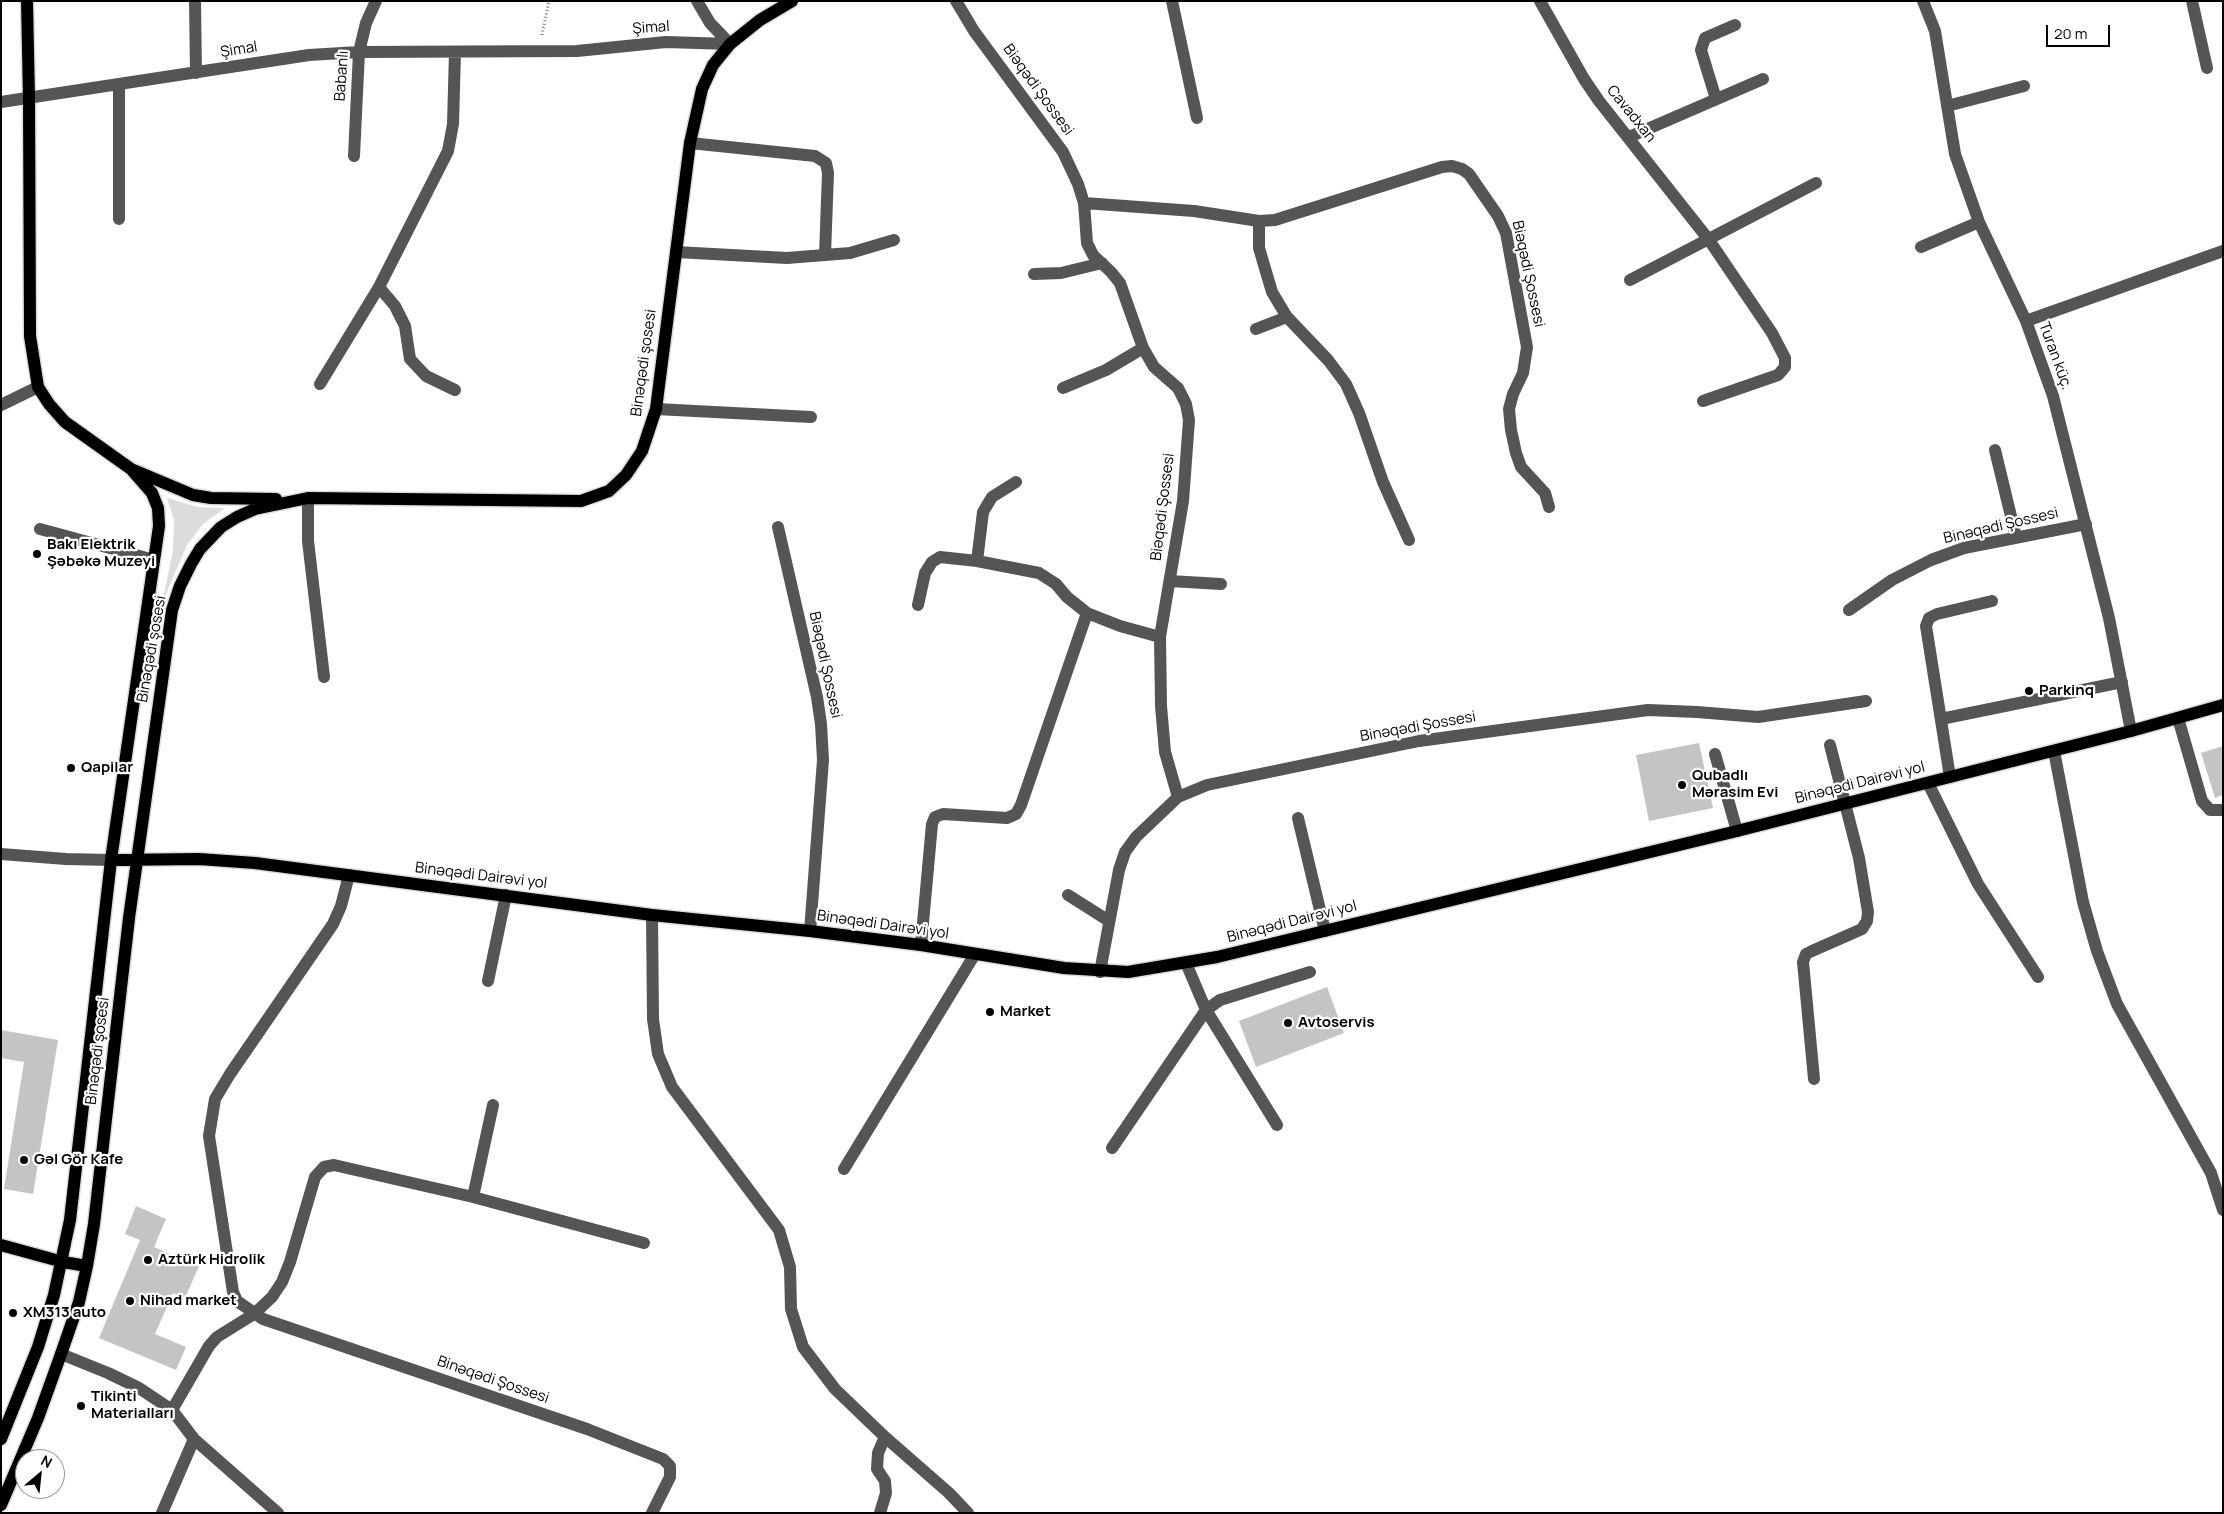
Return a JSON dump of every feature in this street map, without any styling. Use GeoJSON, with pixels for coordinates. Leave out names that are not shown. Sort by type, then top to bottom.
{"type":"FeatureCollection","features":[{"type":"Feature","properties":{"kind":"main road"},"geometry":{"type":"LineString","coordinates":[[27,1],[30,98],[30,336],[32,358],[38,386],[49,404],[65,422],[131,469],[180,490],[211,498],[308,498]]}},
{"type":"Feature","properties":{"kind":"main road","name":"Binəqədi şosesi"},"geometry":{"type":"LineString","coordinates":[[1,1505],[38,1418],[79,1302],[87,1266],[94,1224],[137,858],[172,610],[180,586],[200,549],[221,527],[236,517],[256,509],[308,498],[581,500],[609,490],[626,475],[642,451],[656,409],[690,143],[702,89],[713,65],[730,44],[760,20],[792,1]]}},
{"type":"Feature","properties":{"kind":"main road","name":"Binəqədi şosesi"},"geometry":{"type":"LineString","coordinates":[[1,1440],[38,1347],[63,1262],[70,1220],[111,860],[159,526],[158,508],[152,493],[131,469]]}},
{"type":"Feature","properties":{"kind":"main road","name":"Binəqədi Dairəvi yol"},"geometry":{"type":"LineString","coordinates":[[111,860],[198,858],[349,875],[652,915],[810,931],[921,945],[1100,972],[1128,972],[1186,963],[1325,931],[1737,831],[2054,751],[2223,705]]}},
{"type":"Feature","properties":{"kind":"main road"},"geometry":{"type":"LineString","coordinates":[[1,1245],[63,1262],[87,1266]]}},
{"type":"Feature","properties":{"kind":"street"},"geometry":{"type":"LineString","coordinates":[[195,1],[196,73]]}},
{"type":"Feature","properties":{"kind":"street","name":"Babanlı"},"geometry":{"type":"LineString","coordinates":[[354,156],[359,52],[366,23],[376,1]]}},
{"type":"Feature","properties":{"kind":"street"},"geometry":{"type":"LineString","coordinates":[[697,1],[710,23],[730,44]]}},
{"type":"Feature","properties":{"kind":"street","name":"Biəqədi Şossesi"},"geometry":{"type":"LineString","coordinates":[[956,1],[974,31],[1063,152],[1084,202],[1087,243],[1093,255],[1120,283],[1143,348],[1154,367],[1178,388],[1186,404],[1189,420],[1183,501],[1160,636],[1160,706],[1165,752],[1178,796]]}},
{"type":"Feature","properties":{"kind":"street"},"geometry":{"type":"LineString","coordinates":[[1172,1],[1198,118]]}},
{"type":"Feature","properties":{"kind":"street","name":"Cavadxan"},"geometry":{"type":"LineString","coordinates":[[1540,1],[1598,100],[1709,240],[1772,333],[1785,358],[1785,368],[1778,375],[1703,401]]}},
{"type":"Feature","properties":{"kind":"street","name":"Turan küç."},"geometry":{"type":"LineString","coordinates":[[1923,1],[1935,31],[1955,154],[1979,222],[2026,321],[2053,396],[2109,618],[2131,731]]}},
{"type":"Feature","properties":{"kind":"street"},"geometry":{"type":"LineString","coordinates":[[2192,1],[2207,68]]}},
{"type":"Feature","properties":{"kind":"street"},"geometry":{"type":"LineString","coordinates":[[1716,100],[1701,50],[1705,38],[1735,25]]}},
{"type":"Feature","properties":{"kind":"street","name":"Şimal"},"geometry":{"type":"LineString","coordinates":[[1,102],[309,55],[359,52],[577,51],[666,42],[730,44]]}},
{"type":"Feature","properties":{"kind":"street"},"geometry":{"type":"LineString","coordinates":[[320,384],[379,287],[448,151],[453,124],[455,52]]}},
{"type":"Feature","properties":{"kind":"street"},"geometry":{"type":"LineString","coordinates":[[1629,137],[1763,79]]}},
{"type":"Feature","properties":{"kind":"street"},"geometry":{"type":"LineString","coordinates":[[119,85],[119,219]]}},
{"type":"Feature","properties":{"kind":"street"},"geometry":{"type":"LineString","coordinates":[[1946,106],[2024,86]]}},
{"type":"Feature","properties":{"kind":"street"},"geometry":{"type":"LineString","coordinates":[[690,143],[814,156],[826,163],[828,173],[824,255]]}},
{"type":"Feature","properties":{"kind":"street","name":"Biəqədi Şossesi"},"geometry":{"type":"LineString","coordinates":[[1084,202],[1194,211],[1259,221],[1275,220],[1442,167],[1452,166],[1462,169],[1469,174],[1498,216],[1506,233],[1527,347],[1523,373],[1513,394],[1509,409],[1511,430],[1521,467],[1545,493],[1549,507]]}},
{"type":"Feature","properties":{"kind":"street"},"geometry":{"type":"LineString","coordinates":[[1630,280],[1816,183]]}},
{"type":"Feature","properties":{"kind":"street"},"geometry":{"type":"LineString","coordinates":[[1259,221],[1259,248],[1264,271],[1272,292],[1287,317],[1328,360],[1346,384],[1359,413],[1383,482],[1409,540]]}},
{"type":"Feature","properties":{"kind":"street"},"geometry":{"type":"LineString","coordinates":[[1921,247],[1979,222]]}},
{"type":"Feature","properties":{"kind":"street"},"geometry":{"type":"LineString","coordinates":[[676,252],[787,258],[850,253],[894,240]]}},
{"type":"Feature","properties":{"kind":"street"},"geometry":{"type":"LineString","coordinates":[[2026,321],[2223,251]]}},
{"type":"Feature","properties":{"kind":"street"},"geometry":{"type":"LineString","coordinates":[[1034,274],[1061,273],[1102,264]]}},
{"type":"Feature","properties":{"kind":"street"},"geometry":{"type":"LineString","coordinates":[[379,287],[395,306],[406,326],[410,359],[426,376],[455,390]]}},
{"type":"Feature","properties":{"kind":"street"},"geometry":{"type":"LineString","coordinates":[[1256,329],[1287,317]]}},
{"type":"Feature","properties":{"kind":"street"},"geometry":{"type":"LineString","coordinates":[[1063,388],[1106,370],[1143,348]]}},
{"type":"Feature","properties":{"kind":"street"},"geometry":{"type":"LineString","coordinates":[[1,405],[38,386]]}},
{"type":"Feature","properties":{"kind":"street"},"geometry":{"type":"LineString","coordinates":[[656,409],[810,418]]}},
{"type":"Feature","properties":{"kind":"street"},"geometry":{"type":"LineString","coordinates":[[1995,450],[2016,537]]}},
{"type":"Feature","properties":{"kind":"street"},"geometry":{"type":"LineString","coordinates":[[977,561],[983,512],[992,497],[1016,482]]}},
{"type":"Feature","properties":{"kind":"street"},"geometry":{"type":"LineString","coordinates":[[308,498],[308,541],[324,677]]}},
{"type":"Feature","properties":{"kind":"street","name":"Binəqədi Şossesi"},"geometry":{"type":"LineString","coordinates":[[1849,610],[1892,580],[1931,560],[1964,548],[2086,524]]}},
{"type":"Feature","properties":{"kind":"street","name":"Biəqədi Şossesi"},"geometry":{"type":"LineString","coordinates":[[778,526],[817,697],[821,724],[823,760],[810,931]]}},
{"type":"Feature","properties":{"kind":"street"},"geometry":{"type":"LineString","coordinates":[[40,530],[154,560]]}},
{"type":"Feature","properties":{"kind":"street"},"geometry":{"type":"LineString","coordinates":[[918,605],[925,573],[932,562],[940,557],[977,561],[1039,573],[1056,584],[1067,597],[1087,613],[1120,626],[1160,636]]}},
{"type":"Feature","properties":{"kind":"street"},"geometry":{"type":"LineString","coordinates":[[1170,581],[1221,584]]}},
{"type":"Feature","properties":{"kind":"street"},"geometry":{"type":"LineString","coordinates":[[1950,777],[1926,626],[1929,618],[1938,614],[1992,601]]}},
{"type":"Feature","properties":{"kind":"street"},"geometry":{"type":"LineString","coordinates":[[921,945],[932,824],[935,817],[943,814],[1007,818],[1016,814],[1021,805],[1087,613]]}},
{"type":"Feature","properties":{"kind":"street"},"geometry":{"type":"LineString","coordinates":[[1941,719],[2122,682]]}},
{"type":"Feature","properties":{"kind":"street","name":"Binəqədi Şossesi"},"geometry":{"type":"LineString","coordinates":[[1100,972],[1125,852],[1136,837],[1178,796],[1208,785],[1419,741],[1648,710],[1758,717],[1866,701]]}},
{"type":"Feature","properties":{"kind":"street"},"geometry":{"type":"LineString","coordinates":[[2178,718],[2202,801],[2210,810],[2223,810]]}},
{"type":"Feature","properties":{"kind":"street"},"geometry":{"type":"LineString","coordinates":[[1814,1079],[1803,962],[1806,954],[1862,929],[1867,921],[1868,912],[1859,858],[1830,745]]}},
{"type":"Feature","properties":{"kind":"street"},"geometry":{"type":"LineString","coordinates":[[2054,751],[2083,902],[2117,1004],[2211,1173],[2223,1210]]}},
{"type":"Feature","properties":{"kind":"street"},"geometry":{"type":"LineString","coordinates":[[1715,754],[1737,831]]}},
{"type":"Feature","properties":{"kind":"street"},"geometry":{"type":"LineString","coordinates":[[1928,783],[1978,884],[2038,977]]}},
{"type":"Feature","properties":{"kind":"street"},"geometry":{"type":"LineString","coordinates":[[1298,818],[1325,931]]}},
{"type":"Feature","properties":{"kind":"street"},"geometry":{"type":"LineString","coordinates":[[1,854],[111,860]]}},
{"type":"Feature","properties":{"kind":"street","name":"Binəqədi Şossesi"},"geometry":{"type":"LineString","coordinates":[[349,875],[341,906],[333,924],[230,1074],[216,1099],[209,1136],[233,1292],[237,1301],[254,1314],[276,1324],[587,1429],[663,1459],[670,1466],[670,1477],[652,1513]]}},
{"type":"Feature","properties":{"kind":"street"},"geometry":{"type":"LineString","coordinates":[[488,981],[506,895]]}},
{"type":"Feature","properties":{"kind":"street"},"geometry":{"type":"LineString","coordinates":[[1068,896],[1110,920]]}},
{"type":"Feature","properties":{"kind":"street"},"geometry":{"type":"LineString","coordinates":[[652,915],[653,1019],[658,1054],[672,1086],[779,1230],[790,1267],[791,1309],[804,1347],[835,1389],[885,1437],[949,1493],[968,1513]]}},
{"type":"Feature","properties":{"kind":"street"},"geometry":{"type":"LineString","coordinates":[[844,1169],[975,954]]}},
{"type":"Feature","properties":{"kind":"street"},"geometry":{"type":"LineString","coordinates":[[1186,963],[1206,1010],[1277,1125]]}},
{"type":"Feature","properties":{"kind":"street"},"geometry":{"type":"LineString","coordinates":[[1112,1148],[1206,1010],[1220,1000],[1310,972]]}},
{"type":"Feature","properties":{"kind":"street"},"geometry":{"type":"LineString","coordinates":[[473,1197],[493,1105]]}},
{"type":"Feature","properties":{"kind":"street"},"geometry":{"type":"LineString","coordinates":[[172,1410],[209,1346],[217,1337],[254,1314],[272,1297],[282,1282],[290,1262],[315,1178],[324,1167],[334,1165],[473,1197],[644,1243]]}},
{"type":"Feature","properties":{"kind":"street"},"geometry":{"type":"LineString","coordinates":[[61,1354],[139,1388],[172,1410],[194,1439],[278,1513]]}},
{"type":"Feature","properties":{"kind":"street"},"geometry":{"type":"LineString","coordinates":[[880,1513],[886,1493],[885,1481],[877,1469],[878,1453],[885,1437]]}},
{"type":"Feature","properties":{"kind":"street"},"geometry":{"type":"LineString","coordinates":[[162,1513],[194,1439]]}},
{"type":"Feature","properties":{"kind":"path"},"geometry":{"type":"LineString","coordinates":[[538,52],[549,1]]}},
{"type":"Feature","properties":{"kind":"shaded area"},"geometry":{"type":"Polygon","coordinates":[[[167,498],[198,507],[225,508],[203,524],[187,545],[162,603],[173,551],[174,520],[167,498]]]}},
{"type":"Feature","properties":{"kind":"building"},"geometry":{"type":"Polygon","coordinates":[[[1699,743],[1713,808],[1649,821],[1636,755],[1699,743]]]}},
{"type":"Feature","properties":{"kind":"building"},"geometry":{"type":"Polygon","coordinates":[[[2223,746],[2223,795],[2215,798],[2201,753],[2223,746]]]}},
{"type":"Feature","properties":{"kind":"building"},"geometry":{"type":"Polygon","coordinates":[[[1327,987],[1344,1033],[1256,1067],[1239,1021],[1327,987]]]}},
{"type":"Feature","properties":{"kind":"building"},"geometry":{"type":"Polygon","coordinates":[[[1,1030],[58,1040],[33,1194],[4,1189],[24,1062],[1,1058],[1,1030]]]}},
{"type":"Feature","properties":{"kind":"building"},"geometry":{"type":"Polygon","coordinates":[[[136,1206],[166,1219],[154,1247],[199,1266],[185,1298],[173,1293],[155,1334],[186,1347],[176,1370],[99,1338],[140,1240],[125,1234],[136,1206]]]}},
{"type":"Feature","properties":{"kind":"place","name":"Bakı Elektrik Şəbəkə Muzeyi"},"geometry":{"type":"Point","coordinates":[37,554]}},
{"type":"Feature","properties":{"kind":"place","name":"Parkinq"},"geometry":{"type":"Point","coordinates":[2029,691]}},
{"type":"Feature","properties":{"kind":"place","name":"Qapilar"},"geometry":{"type":"Point","coordinates":[71,768]}},
{"type":"Feature","properties":{"kind":"place","name":"Qubadlı Mərasim Evi"},"geometry":{"type":"Point","coordinates":[1682,785]}},
{"type":"Feature","properties":{"kind":"place","name":"Market"},"geometry":{"type":"Point","coordinates":[990,1012]}},
{"type":"Feature","properties":{"kind":"place","name":"Avtoservis"},"geometry":{"type":"Point","coordinates":[1288,1023]}},
{"type":"Feature","properties":{"kind":"place","name":"Gəl Gör Kafe"},"geometry":{"type":"Point","coordinates":[24,1160]}},
{"type":"Feature","properties":{"kind":"place","name":"Aztürk Hidrolik"},"geometry":{"type":"Point","coordinates":[148,1260]}},
{"type":"Feature","properties":{"kind":"place","name":"Nihad market"},"geometry":{"type":"Point","coordinates":[130,1301]}},
{"type":"Feature","properties":{"kind":"place","name":"XM313 auto"},"geometry":{"type":"Point","coordinates":[13,1313]}},
{"type":"Feature","properties":{"kind":"place","name":"Tikinti Materialları"},"geometry":{"type":"Point","coordinates":[81,1406]}}]}
